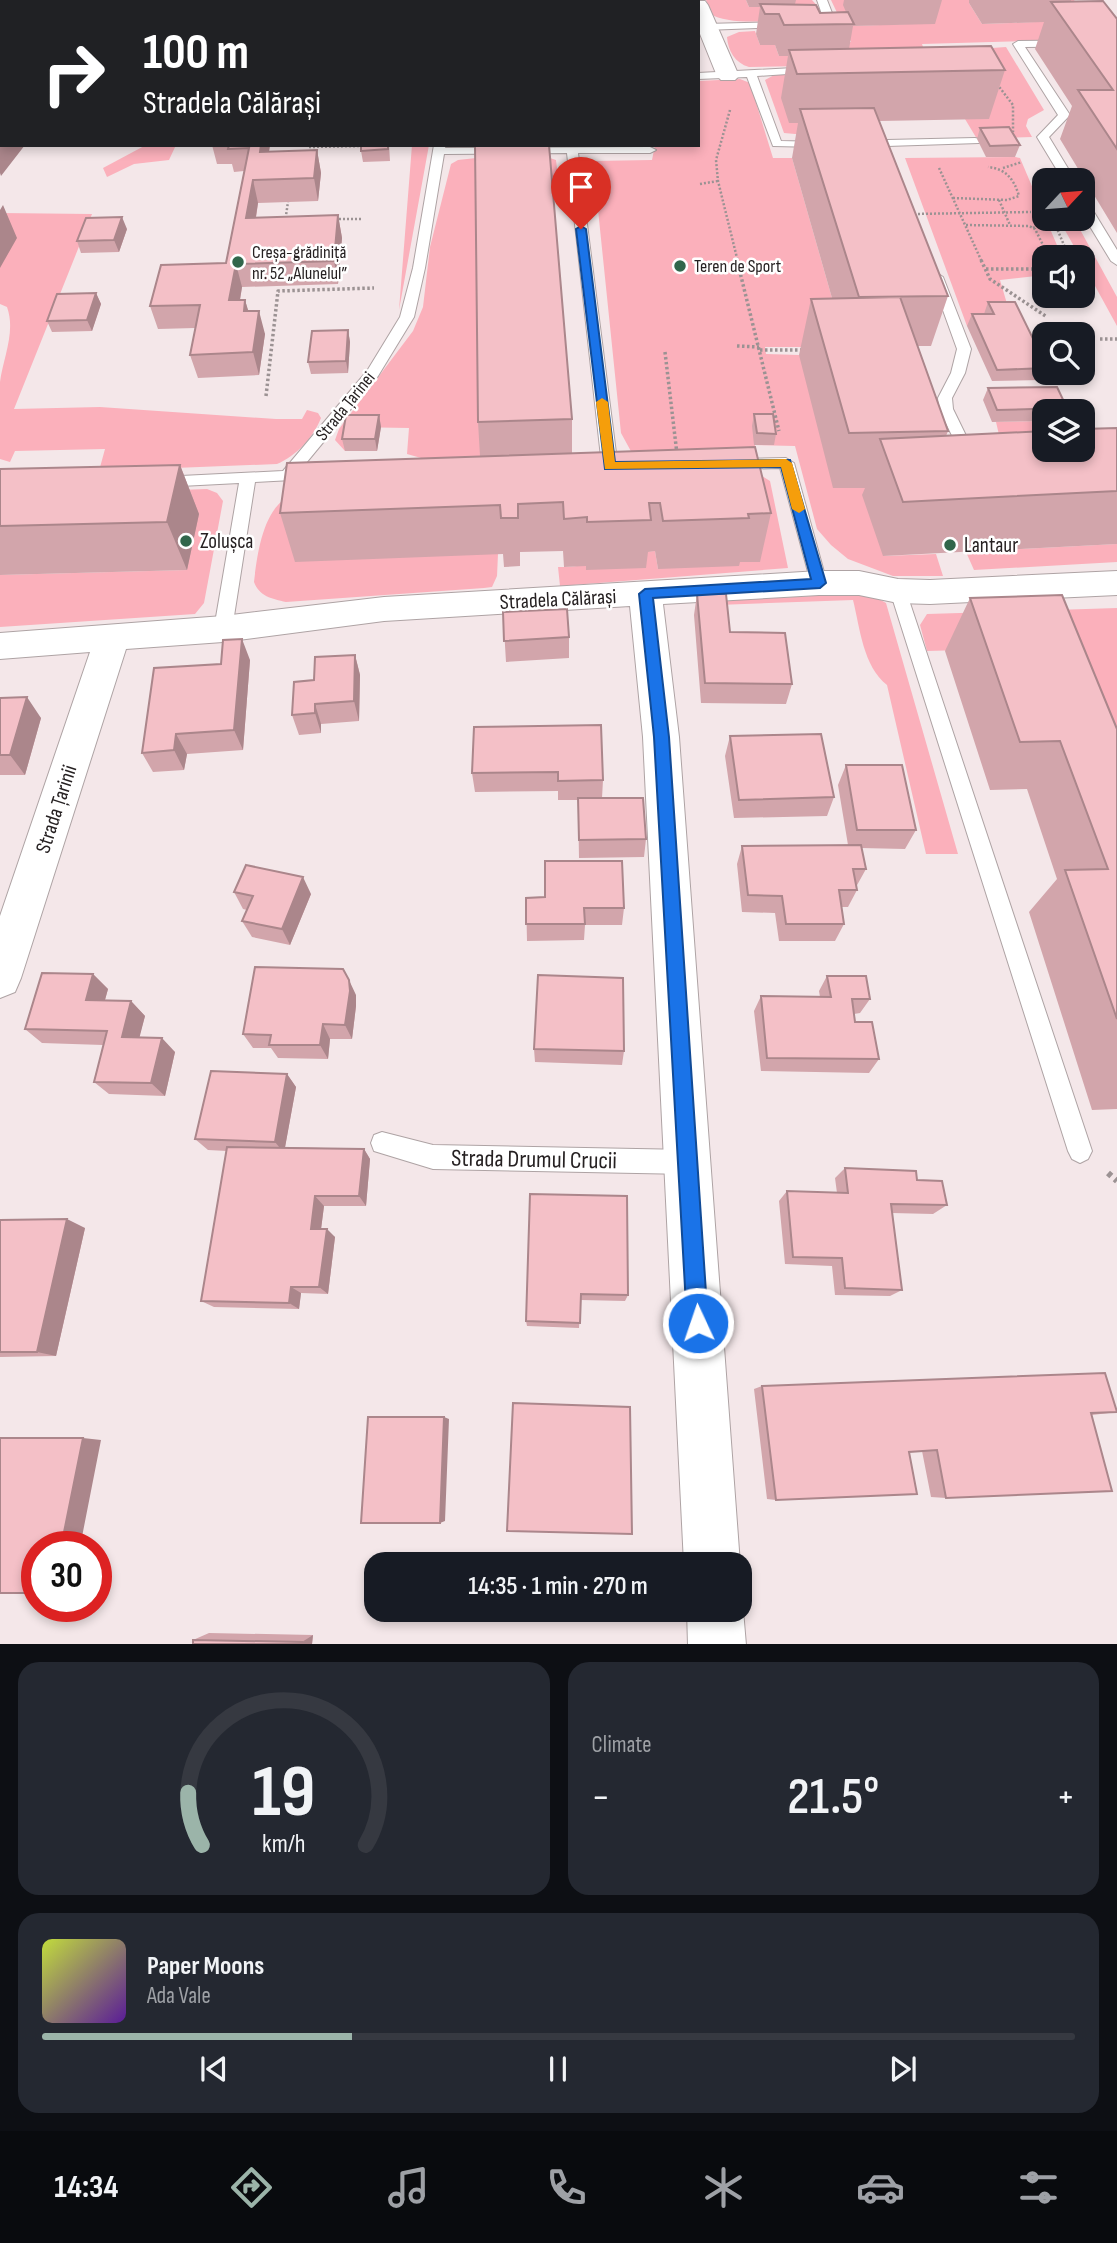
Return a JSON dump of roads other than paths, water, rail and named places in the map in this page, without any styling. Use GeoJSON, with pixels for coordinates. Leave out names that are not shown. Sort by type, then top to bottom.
{"type":"FeatureCollection","features":[{"type":"Feature","properties":{"kind":"street"},"geometry":{"type":"LineString","coordinates":[[700,11],[728,76]]}},
{"type":"Feature","properties":{"kind":"street","name":"Stradela Călărași"},"geometry":{"type":"LineString","coordinates":[[0,646],[223,629],[384,609],[820,583],[859,583],[898,591],[930,592],[1117,583]]}},
{"type":"Feature","properties":{"kind":"street"},"geometry":{"type":"LineString","coordinates":[[645,594],[661,737],[711,1552]]}},
{"type":"Feature","properties":{"kind":"street","name":"Strada Țarinii"},"geometry":{"type":"LineString","coordinates":[[0,978],[112,639]]}},
{"type":"Feature","properties":{"kind":"street"},"geometry":{"type":"LineString","coordinates":[[716,1622],[718,1644]]}},
{"type":"Feature","properties":{"kind":"lane"},"geometry":{"type":"LineString","coordinates":[[805,24],[828,22],[822,0]]}},
{"type":"Feature","properties":{"kind":"lane"},"geometry":{"type":"LineString","coordinates":[[705,27],[793,25]]}},
{"type":"Feature","properties":{"kind":"lane"},"geometry":{"type":"LineString","coordinates":[[1109,31],[1117,42]]}},
{"type":"Feature","properties":{"kind":"lane"},"geometry":{"type":"LineString","coordinates":[[1062,168],[1044,137],[1064,115],[1018,44],[1117,42]]}},
{"type":"Feature","properties":{"kind":"lane"},"geometry":{"type":"LineString","coordinates":[[700,76],[818,69]]}},
{"type":"Feature","properties":{"kind":"lane"},"geometry":{"type":"LineString","coordinates":[[751,74],[777,145],[832,144]]}},
{"type":"Feature","properties":{"kind":"lane"},"geometry":{"type":"LineString","coordinates":[[884,147],[975,141]]}},
{"type":"Feature","properties":{"kind":"lane"},"geometry":{"type":"LineString","coordinates":[[439,148],[650,150]]}},
{"type":"Feature","properties":{"kind":"lane","name":"Strada Țarinei"},"geometry":{"type":"LineString","coordinates":[[288,476],[373,373],[407,317],[419,268],[439,148]]}},
{"type":"Feature","properties":{"kind":"lane"},"geometry":{"type":"LineString","coordinates":[[572,150],[605,468],[637,466]]}},
{"type":"Feature","properties":{"kind":"lane"},"geometry":{"type":"LineString","coordinates":[[914,214],[964,349],[958,373],[945,398],[946,409],[965,452],[978,466]]}},
{"type":"Feature","properties":{"kind":"lane"},"geometry":{"type":"LineString","coordinates":[[1096,226],[1117,261]]}},
{"type":"Feature","properties":{"kind":"lane"},"geometry":{"type":"LineString","coordinates":[[679,465],[786,463],[820,583]]}},
{"type":"Feature","properties":{"kind":"lane"},"geometry":{"type":"LineString","coordinates":[[151,482],[288,476],[314,472]]}},
{"type":"Feature","properties":{"kind":"lane"},"geometry":{"type":"LineString","coordinates":[[223,629],[248,477]]}},
{"type":"Feature","properties":{"kind":"lane"},"geometry":{"type":"LineString","coordinates":[[898,591],[1080,1151]]}},
{"type":"Feature","properties":{"kind":"lane","name":"Strada Drumul Crucii"},"geometry":{"type":"LineString","coordinates":[[382,1143],[433,1157],[688,1162]]}},
{"type":"Feature","properties":{"kind":"place","name":"Creșa-grădiniță nr. 52 „Alunelul”"},"geometry":{"type":"Point","coordinates":[238,262]}},
{"type":"Feature","properties":{"kind":"place","name":"Teren de Sport"},"geometry":{"type":"Point","coordinates":[680,266]}},
{"type":"Feature","properties":{"kind":"place","name":"Zolușca"},"geometry":{"type":"Point","coordinates":[186,541]}},
{"type":"Feature","properties":{"kind":"place","name":"Lantaur"},"geometry":{"type":"Point","coordinates":[950,545]}}]}
